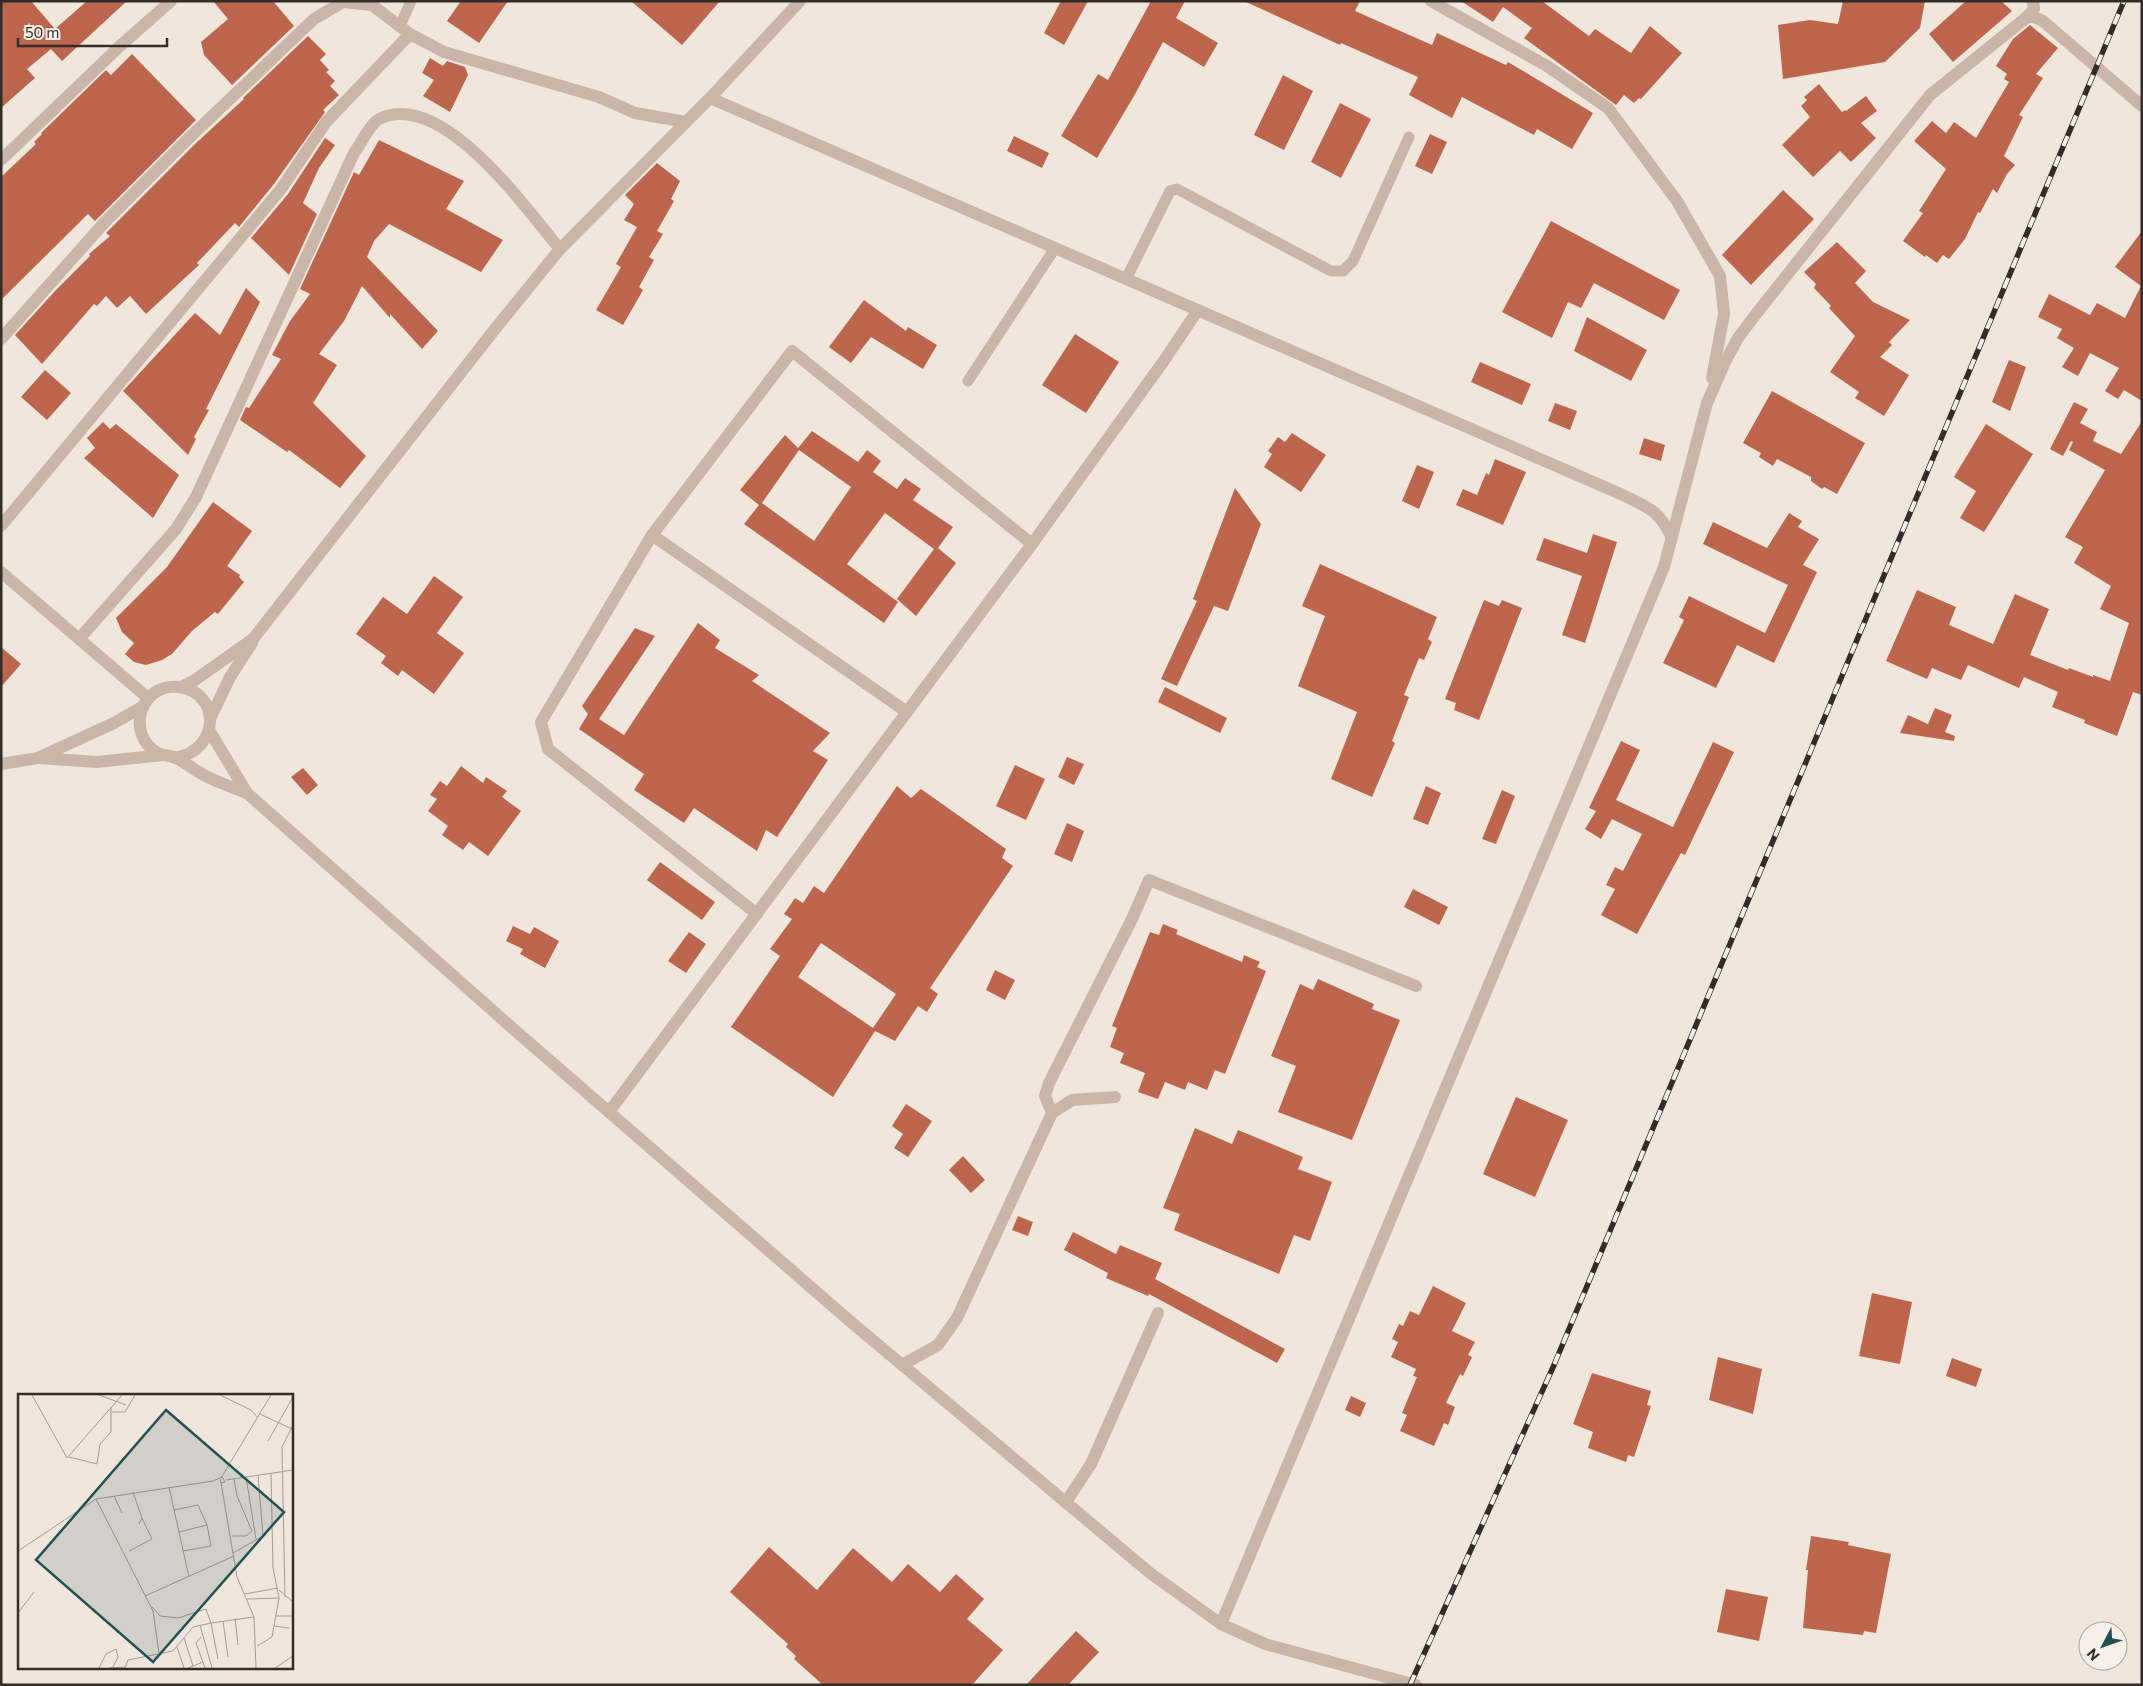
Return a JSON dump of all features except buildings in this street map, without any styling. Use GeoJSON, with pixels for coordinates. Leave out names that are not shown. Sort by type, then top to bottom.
{"type":"FeatureCollection","features":[{"type":"Feature","properties":{"kind":"street"},"geometry":{"type":"LineString","coordinates":[[1,160],[120,46],[171,1]]}},
{"type":"Feature","properties":{"kind":"street"},"geometry":{"type":"LineString","coordinates":[[1,764],[38,758],[97,762],[187,756],[198,749],[205,740],[230,677],[257,634],[495,329],[560,249],[710,98],[800,1]]}},
{"type":"Feature","properties":{"kind":"street"},"geometry":{"type":"LineString","coordinates":[[1221,1624],[1664,567],[1670,548],[1670,536],[1707,403],[1724,314],[1720,276],[1677,201],[1608,108],[1547,66],[1431,1]]}},
{"type":"Feature","properties":{"kind":"street"},"geometry":{"type":"LineString","coordinates":[[1707,403],[1738,338],[1930,95],[2027,17],[2034,9],[2033,1]]}},
{"type":"Feature","properties":{"kind":"street"},"geometry":{"type":"LineString","coordinates":[[1,339],[104,223],[190,137],[314,19],[343,2],[372,5],[410,34],[444,52],[599,97],[635,113],[686,122]]}},
{"type":"Feature","properties":{"kind":"street"},"geometry":{"type":"LineString","coordinates":[[2027,17],[2034,17],[2043,21],[2142,106]]}},
{"type":"Feature","properties":{"kind":"street"},"geometry":{"type":"LineString","coordinates":[[1,526],[281,189],[326,122],[410,34]]}},
{"type":"Feature","properties":{"kind":"street"},"geometry":{"type":"LineString","coordinates":[[710,98],[1623,495],[1648,507],[1664,520],[1670,536]]}},
{"type":"Feature","properties":{"kind":"street"},"geometry":{"type":"LineString","coordinates":[[79,639],[176,529],[196,497],[354,153],[377,120],[390,115],[423,117],[459,137],[490,166],[560,249]]}},
{"type":"Feature","properties":{"kind":"street"},"geometry":{"type":"LineString","coordinates":[[609,1112],[1032,544],[1163,362],[1198,310]]}},
{"type":"Feature","properties":{"kind":"street"},"geometry":{"type":"LineString","coordinates":[[757,914],[548,749],[541,722],[652,535],[792,350],[1032,544]]}},
{"type":"Feature","properties":{"kind":"street"},"geometry":{"type":"LineString","coordinates":[[652,535],[907,712]]}},
{"type":"Feature","properties":{"kind":"street"},"geometry":{"type":"LineString","coordinates":[[1,572],[79,639],[145,702]]}},
{"type":"Feature","properties":{"kind":"street"},"geometry":{"type":"LineString","coordinates":[[181,687],[195,680],[257,634]]}},
{"type":"Feature","properties":{"kind":"street"},"geometry":{"type":"LineString","coordinates":[[38,758],[114,723],[145,702],[158,690],[169,686],[181,687],[192,691],[202,698],[208,708],[210,725],[247,792],[609,1112],[902,1365],[1150,1573],[1221,1624],[1265,1644],[1416,1685]]}},
{"type":"Feature","properties":{"kind":"street"},"geometry":{"type":"LineString","coordinates":[[145,702],[139,718],[140,729],[144,740],[152,750],[203,775],[247,792]]}},
{"type":"Feature","properties":{"kind":"street"},"geometry":{"type":"LineString","coordinates":[[1052,1113],[1045,1096],[1048,1083],[1132,919],[1149,880],[1416,986]]}},
{"type":"Feature","properties":{"kind":"street"},"geometry":{"type":"LineString","coordinates":[[902,1365],[938,1345],[957,1318],[1052,1113],[1072,1100],[1115,1097]]}},
{"type":"Feature","properties":{"kind":"street"},"geometry":{"type":"LineString","coordinates":[[1066,1502],[1091,1464],[1158,1313]]}},
{"type":"Feature","properties":{"kind":"lane"},"geometry":{"type":"LineString","coordinates":[[400,26],[411,1]]}},
{"type":"Feature","properties":{"kind":"lane"},"geometry":{"type":"LineString","coordinates":[[1126,278],[1170,191],[1177,189],[1331,271],[1343,271],[1354,261],[1409,137]]}},
{"type":"Feature","properties":{"kind":"lane"},"geometry":{"type":"LineString","coordinates":[[968,381],[1055,248]]}},
{"type":"Feature","properties":{"kind":"railway"},"geometry":{"type":"LineString","coordinates":[[1410,1685],[1554,1365],[2124,1]]}}]}
